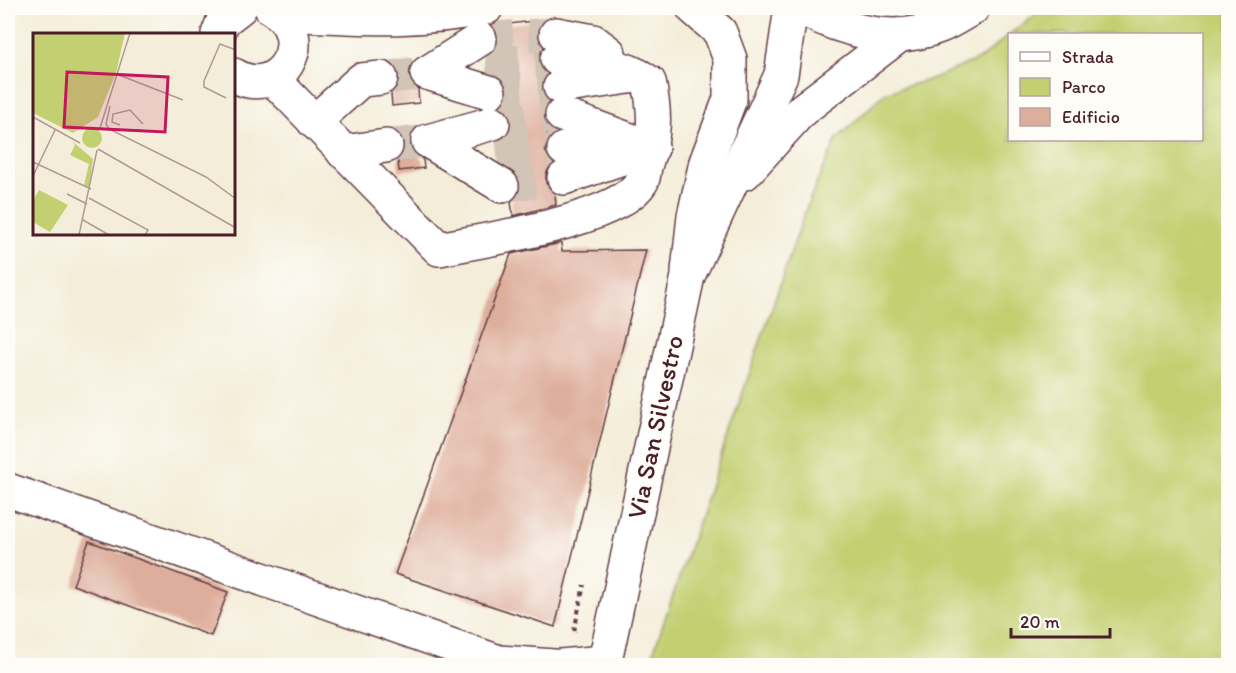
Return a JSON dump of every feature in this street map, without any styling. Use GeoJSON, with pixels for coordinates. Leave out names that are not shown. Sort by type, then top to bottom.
{"type":"FeatureCollection","features":[{"type":"Feature","properties":{"kind":"main road"},"geometry":{"type":"LineString","coordinates":[[218,33],[223,21],[240,8]]}},
{"type":"Feature","properties":{"kind":"main road"},"geometry":{"type":"LineString","coordinates":[[276,11],[386,18],[433,17],[486,8]]}},
{"type":"Feature","properties":{"kind":"main road"},"geometry":{"type":"LineString","coordinates":[[688,276],[694,216],[706,162],[730,99],[730,59],[720,32],[693,8]]}},
{"type":"Feature","properties":{"kind":"main road","name":"Via San Silvestro"},"geometry":{"type":"LineString","coordinates":[[604,664],[688,276],[781,75],[791,8]]}},
{"type":"Feature","properties":{"kind":"main road"},"geometry":{"type":"LineString","coordinates":[[801,8],[829,23],[860,32],[900,35],[939,26],[973,8]]}},
{"type":"Feature","properties":{"kind":"main road"},"geometry":{"type":"LineString","coordinates":[[276,11],[293,34],[281,68]]}},
{"type":"Feature","properties":{"kind":"main road"},"geometry":{"type":"LineString","coordinates":[[236,75],[259,81],[327,37],[354,26],[386,18]]}},
{"type":"Feature","properties":{"kind":"main road","name":"Via San Silvestro"},"geometry":{"type":"LineString","coordinates":[[726,194],[802,110],[900,35]]}},
{"type":"Feature","properties":{"kind":"main road"},"geometry":{"type":"LineString","coordinates":[[281,68],[314,122],[439,249],[564,223],[603,209],[641,182],[652,148],[656,111],[649,82],[640,75],[591,61],[559,74],[652,148]]}},
{"type":"Feature","properties":{"kind":"main road"},"geometry":{"type":"LineString","coordinates":[[487,80],[427,73],[487,80]]}},
{"type":"Feature","properties":{"kind":"main road"},"geometry":{"type":"LineString","coordinates":[[314,122],[361,80],[381,78]]}},
{"type":"Feature","properties":{"kind":"main road"},"geometry":{"type":"LineString","coordinates":[[487,80],[428,141],[499,170]]}},
{"type":"Feature","properties":{"kind":"main road"},"geometry":{"type":"LineString","coordinates":[[344,152],[386,146]]}},
{"type":"Feature","properties":{"kind":"main road"},"geometry":{"type":"LineString","coordinates":[[564,163],[652,148]]}},
{"type":"Feature","properties":{"kind":"main road"},"geometry":{"type":"LineString","coordinates":[[8,490],[500,662],[554,666]]}},
{"type":"Feature","properties":{"kind":"main road"},"geometry":{"type":"LineString","coordinates":[[561,666],[604,664]]}},
{"type":"Feature","properties":{"kind":"green space"},"geometry":{"type":"Polygon","coordinates":[[[1039,8],[1228,8],[1228,665],[649,665],[808,203],[836,140],[885,93],[934,78],[981,58],[1008,36],[1008,141],[1203,141],[1203,33],[1011,33],[1033,17],[1039,8]]]}},
{"type":"Feature","properties":{"kind":"building"},"geometry":{"type":"Polygon","coordinates":[[[533,21],[548,140],[545,150],[551,165],[546,174],[546,183],[555,194],[556,205],[513,216],[511,202],[518,195],[521,186],[518,177],[507,167],[503,138],[511,128],[511,119],[501,106],[507,98],[507,88],[503,80],[495,74],[492,52],[499,38],[493,26],[533,21]]]}},
{"type":"Feature","properties":{"kind":"building"},"geometry":{"type":"Polygon","coordinates":[[[412,62],[409,77],[418,89],[419,103],[392,106],[391,94],[398,86],[400,77],[392,64],[412,62]]]}},
{"type":"Feature","properties":{"kind":"building"},"geometry":{"type":"Polygon","coordinates":[[[412,131],[410,147],[423,160],[424,168],[399,171],[398,161],[403,154],[405,144],[399,133],[412,131]]]}},
{"type":"Feature","properties":{"kind":"building"},"geometry":{"type":"Polygon","coordinates":[[[561,243],[562,251],[646,250],[555,627],[395,574],[511,254],[561,243]]]}},
{"type":"Feature","properties":{"kind":"building"},"geometry":{"type":"Polygon","coordinates":[[[89,541],[228,592],[211,636],[73,585],[89,541]]]}},
{"type":"Feature","properties":{"kind":"tunnel"},"geometry":{"type":"LineString","coordinates":[[480,39],[556,34]]}},
{"type":"Feature","properties":{"kind":"tunnel"},"geometry":{"type":"LineString","coordinates":[[486,63],[557,59]]}},
{"type":"Feature","properties":{"kind":"tunnel"},"geometry":{"type":"LineString","coordinates":[[381,78],[427,73]]}},
{"type":"Feature","properties":{"kind":"tunnel"},"geometry":{"type":"LineString","coordinates":[[489,92],[560,87]]}},
{"type":"Feature","properties":{"kind":"tunnel"},"geometry":{"type":"LineString","coordinates":[[493,123],[562,115]]}},
{"type":"Feature","properties":{"kind":"tunnel"},"geometry":{"type":"LineString","coordinates":[[386,146],[428,141]]}},
{"type":"Feature","properties":{"kind":"tunnel"},"geometry":{"type":"LineString","coordinates":[[497,155],[564,149]]}},
{"type":"Feature","properties":{"kind":"tunnel"},"geometry":{"type":"LineString","coordinates":[[502,186],[564,178]]}}]}
